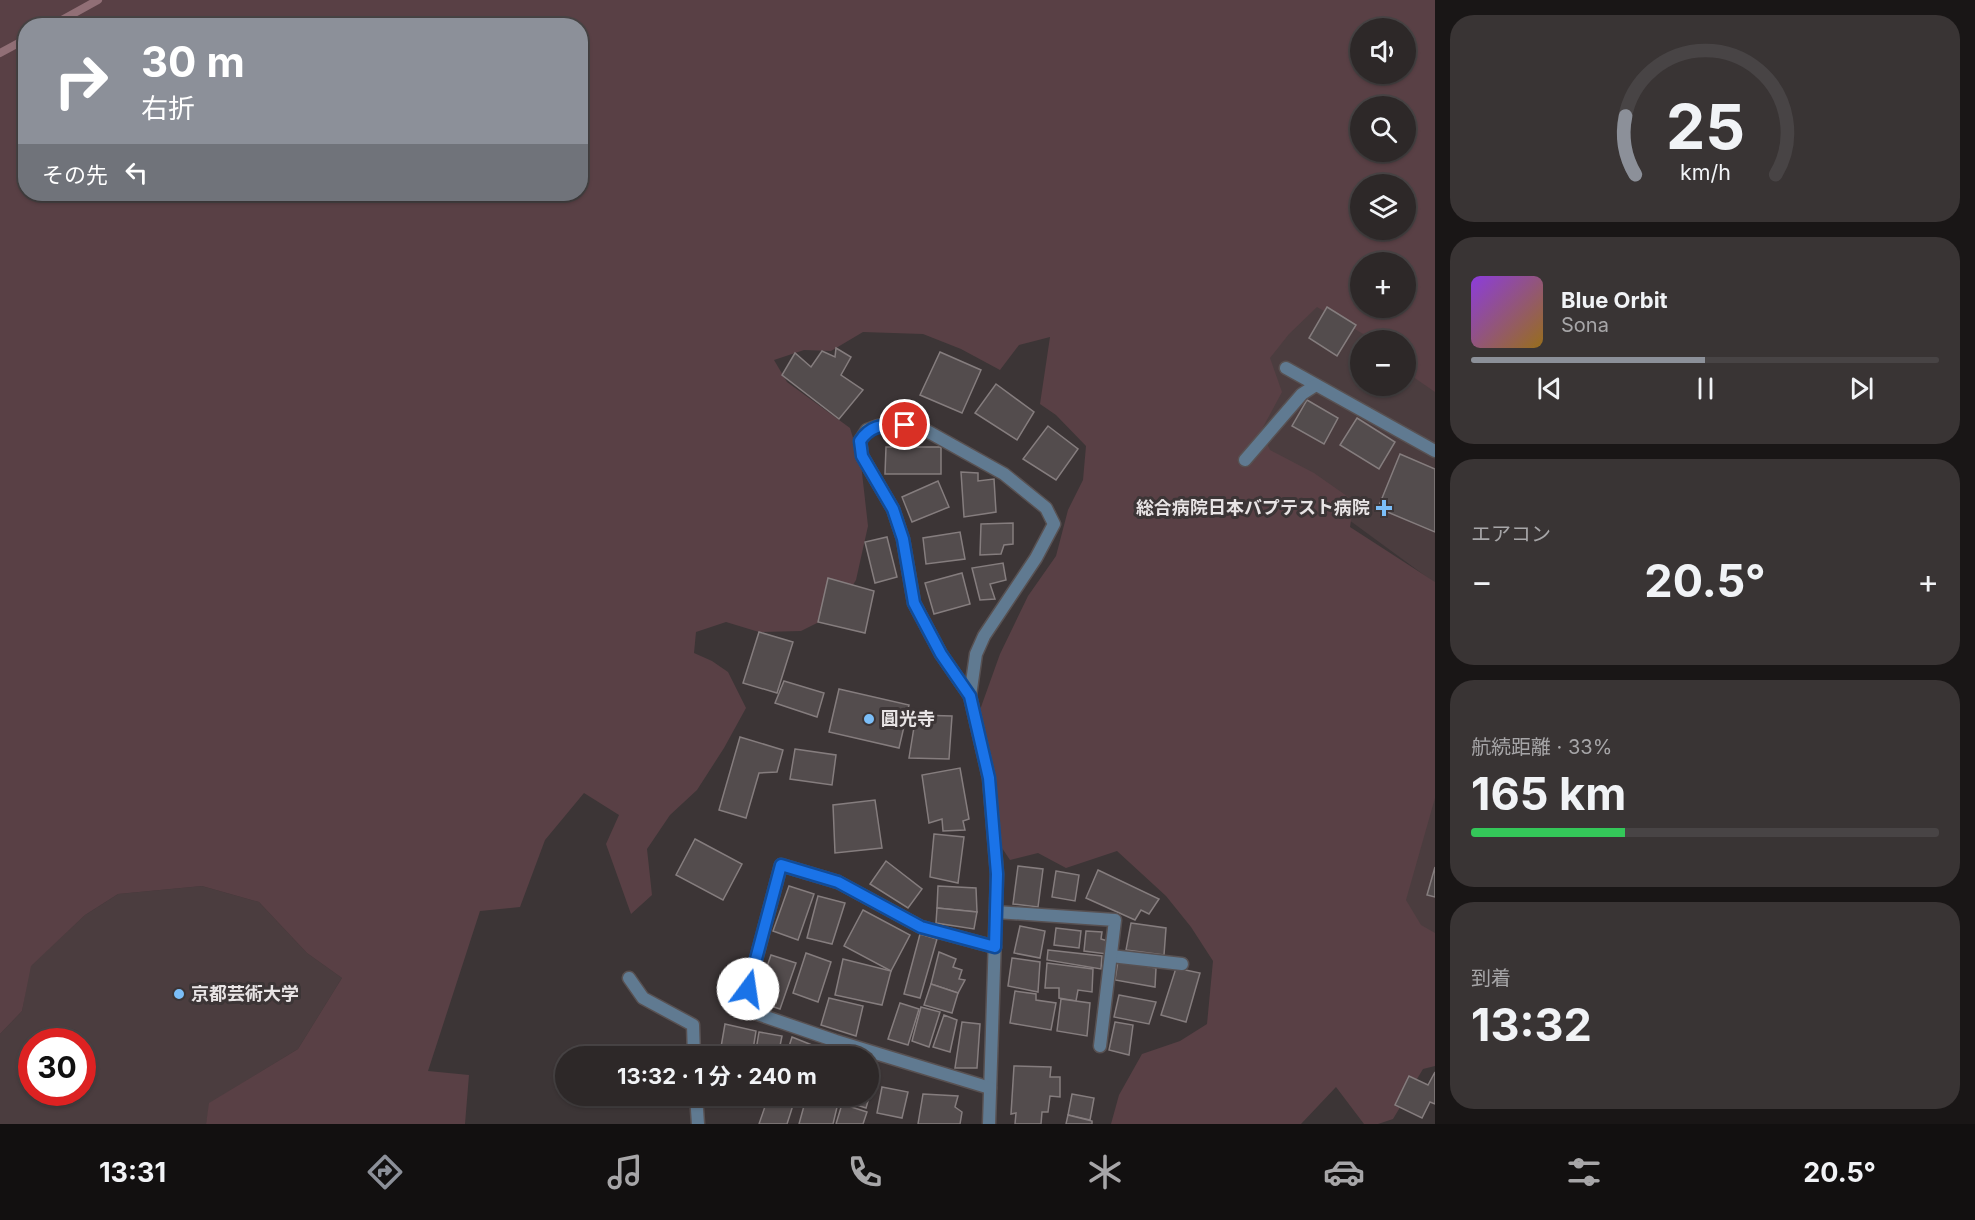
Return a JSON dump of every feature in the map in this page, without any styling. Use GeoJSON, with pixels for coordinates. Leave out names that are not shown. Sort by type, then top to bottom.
{"type":"FeatureCollection","features":[{"type":"Feature","properties":{"kind":"street"},"geometry":{"type":"LineString","coordinates":[[1286,368],[1435,451]]}},
{"type":"Feature","properties":{"kind":"street"},"geometry":{"type":"LineString","coordinates":[[1245,460],[1302,394],[1316,385]]}},
{"type":"Feature","properties":{"kind":"street"},"geometry":{"type":"LineString","coordinates":[[970,696],[941,654],[914,603],[903,539],[893,509],[862,456],[860,441],[867,430],[878,426],[905,425],[927,431],[1004,474],[1046,508],[1054,524],[1036,558],[984,636],[976,654],[970,696],[989,778],[997,874],[989,1124]]}},
{"type":"Feature","properties":{"kind":"street"},"geometry":{"type":"LineString","coordinates":[[990,1088],[836,1041],[743,1009],[781,865],[838,882],[921,927],[995,947]]}},
{"type":"Feature","properties":{"kind":"street"},"geometry":{"type":"LineString","coordinates":[[996,912],[1115,920],[1100,1046]]}},
{"type":"Feature","properties":{"kind":"street"},"geometry":{"type":"LineString","coordinates":[[1111,956],[1182,964]]}},
{"type":"Feature","properties":{"kind":"street"},"geometry":{"type":"LineString","coordinates":[[629,978],[643,998],[693,1024],[694,1046]]}},
{"type":"Feature","properties":{"kind":"street"},"geometry":{"type":"LineString","coordinates":[[697,1106],[698,1124]]}},
{"type":"Feature","properties":{"kind":"shaded area"},"geometry":{"type":"Polygon","coordinates":[[[0,0],[1435,0],[1435,392],[1416,379],[1416,330],[1356,330],[1317,307],[1289,334],[1270,358],[1282,392],[1261,431],[1270,450],[1314,473],[1354,501],[1350,527],[1435,582],[1435,798],[1406,900],[1421,925],[1435,933],[1435,1066],[1423,1069],[1393,1119],[1378,1124],[1364,1124],[1336,1087],[1301,1124],[1111,1124],[1119,1095],[1142,1054],[1180,1041],[1207,1024],[1213,961],[1191,927],[1166,896],[1117,851],[1066,868],[1038,853],[1010,860],[996,839],[976,721],[1000,654],[1028,596],[1056,556],[1068,510],[1083,480],[1086,446],[1056,415],[1040,404],[1050,337],[1019,345],[1000,370],[961,349],[923,334],[863,332],[831,351],[804,350],[774,360],[787,382],[850,428],[861,464],[868,526],[856,580],[835,614],[801,631],[759,632],[726,622],[696,632],[694,653],[728,672],[746,708],[697,790],[670,815],[647,849],[652,895],[631,914],[606,844],[619,815],[584,793],[545,840],[520,907],[480,911],[428,1071],[469,1075],[465,1124],[206,1124],[209,1103],[298,1049],[342,978],[307,953],[259,902],[202,886],[118,894],[85,915],[31,966],[22,1011],[0,1034],[0,0]]]}},
{"type":"Feature","properties":{"kind":"shaded area","name":"総合病院日本バプテスト病院"},"geometry":{"type":"Polygon","coordinates":[[[1307,280],[1350,309],[1350,318],[1364,318],[1382,330],[1350,330],[1350,396],[1416,396],[1416,354],[1435,366],[1435,583],[1229,432],[1307,280]]]}},
{"type":"Feature","properties":{"kind":"shaded area"},"geometry":{"type":"Polygon","coordinates":[[[1435,770],[1435,957],[1394,903],[1435,770]]]}},
{"type":"Feature","properties":{"kind":"shaded area","name":"京都芸術大学"},"geometry":{"type":"Polygon","coordinates":[[[202,886],[259,902],[307,953],[342,978],[298,1049],[210,1103],[206,1124],[0,1124],[0,1034],[22,1011],[30,966],[85,915],[118,894],[202,886]]]}},
{"type":"Feature","properties":{"kind":"building"},"geometry":{"type":"Polygon","coordinates":[[[1327,307],[1356,325],[1353,330],[1350,330],[1350,335],[1337,356],[1309,338],[1327,307]]]}},
{"type":"Feature","properties":{"kind":"building"},"geometry":{"type":"Polygon","coordinates":[[[836,348],[851,357],[841,375],[863,390],[839,419],[782,375],[795,353],[811,367],[822,351],[835,357],[836,348]]]}},
{"type":"Feature","properties":{"kind":"building"},"geometry":{"type":"Polygon","coordinates":[[[940,352],[981,370],[962,413],[920,395],[940,352]]]}},
{"type":"Feature","properties":{"kind":"building"},"geometry":{"type":"Polygon","coordinates":[[[996,384],[1034,412],[1017,440],[975,413],[996,384]]]}},
{"type":"Feature","properties":{"kind":"building"},"geometry":{"type":"Polygon","coordinates":[[[1307,400],[1338,418],[1324,444],[1292,426],[1307,400]]]}},
{"type":"Feature","properties":{"kind":"building"},"geometry":{"type":"Polygon","coordinates":[[[1357,418],[1395,442],[1379,469],[1340,445],[1357,418]]]}},
{"type":"Feature","properties":{"kind":"building"},"geometry":{"type":"Polygon","coordinates":[[[1048,426],[1078,449],[1056,480],[1023,459],[1048,426]]]}},
{"type":"Feature","properties":{"kind":"building"},"geometry":{"type":"Polygon","coordinates":[[[886,447],[941,447],[941,474],[885,474],[886,447]]]}},
{"type":"Feature","properties":{"kind":"building"},"geometry":{"type":"Polygon","coordinates":[[[1400,454],[1435,469],[1435,532],[1378,508],[1400,454]]]}},
{"type":"Feature","properties":{"kind":"building"},"geometry":{"type":"Polygon","coordinates":[[[961,472],[978,473],[978,481],[994,479],[996,512],[964,517],[961,472]]]}},
{"type":"Feature","properties":{"kind":"building"},"geometry":{"type":"Polygon","coordinates":[[[938,481],[949,507],[912,522],[902,497],[938,481]]]}},
{"type":"Feature","properties":{"kind":"building"},"geometry":{"type":"Polygon","coordinates":[[[1013,523],[1013,544],[1004,545],[1001,554],[980,555],[981,524],[1013,523]]]}},
{"type":"Feature","properties":{"kind":"building"},"geometry":{"type":"Polygon","coordinates":[[[960,532],[965,559],[926,564],[923,538],[960,532]]]}},
{"type":"Feature","properties":{"kind":"building"},"geometry":{"type":"Polygon","coordinates":[[[887,537],[897,577],[875,583],[865,542],[887,537]]]}},
{"type":"Feature","properties":{"kind":"building"},"geometry":{"type":"Polygon","coordinates":[[[1003,563],[1006,580],[990,584],[995,599],[980,600],[972,568],[1003,563]]]}},
{"type":"Feature","properties":{"kind":"building"},"geometry":{"type":"Polygon","coordinates":[[[962,573],[970,604],[934,614],[925,583],[962,573]]]}},
{"type":"Feature","properties":{"kind":"building"},"geometry":{"type":"Polygon","coordinates":[[[828,578],[874,591],[865,633],[818,622],[828,578]]]}},
{"type":"Feature","properties":{"kind":"building"},"geometry":{"type":"Polygon","coordinates":[[[759,632],[793,642],[777,693],[743,683],[759,632]]]}},
{"type":"Feature","properties":{"kind":"building"},"geometry":{"type":"Polygon","coordinates":[[[784,681],[824,693],[817,717],[775,703],[784,681]]]}},
{"type":"Feature","properties":{"kind":"building","name":"圓光寺"},"geometry":{"type":"Polygon","coordinates":[[[839,689],[909,705],[899,748],[829,732],[839,689]]]}},
{"type":"Feature","properties":{"kind":"building"},"geometry":{"type":"Polygon","coordinates":[[[916,715],[952,716],[949,759],[909,758],[916,715]]]}},
{"type":"Feature","properties":{"kind":"building"},"geometry":{"type":"Polygon","coordinates":[[[740,737],[783,750],[777,772],[759,773],[746,818],[719,810],[740,737]]]}},
{"type":"Feature","properties":{"kind":"building"},"geometry":{"type":"Polygon","coordinates":[[[795,749],[836,755],[832,785],[790,779],[795,749]]]}},
{"type":"Feature","properties":{"kind":"building"},"geometry":{"type":"Polygon","coordinates":[[[960,768],[969,819],[963,821],[965,830],[943,831],[942,819],[929,823],[922,775],[960,768]]]}},
{"type":"Feature","properties":{"kind":"building"},"geometry":{"type":"Polygon","coordinates":[[[875,800],[882,848],[835,853],[833,805],[875,800]]]}},
{"type":"Feature","properties":{"kind":"building"},"geometry":{"type":"Polygon","coordinates":[[[934,834],[964,837],[958,883],[930,877],[934,834]]]}},
{"type":"Feature","properties":{"kind":"building"},"geometry":{"type":"Polygon","coordinates":[[[695,839],[742,864],[723,900],[676,875],[695,839]]]}},
{"type":"Feature","properties":{"kind":"building"},"geometry":{"type":"Polygon","coordinates":[[[886,861],[922,889],[908,908],[870,884],[886,861]]]}},
{"type":"Feature","properties":{"kind":"building"},"geometry":{"type":"Polygon","coordinates":[[[1018,866],[1043,869],[1038,907],[1013,904],[1018,866]]]}},
{"type":"Feature","properties":{"kind":"building"},"geometry":{"type":"Polygon","coordinates":[[[1435,867],[1435,897],[1427,895],[1435,867]]]}},
{"type":"Feature","properties":{"kind":"building"},"geometry":{"type":"Polygon","coordinates":[[[1098,870],[1159,899],[1149,914],[1141,910],[1135,920],[1086,898],[1098,870]]]}},
{"type":"Feature","properties":{"kind":"building"},"geometry":{"type":"Polygon","coordinates":[[[1056,871],[1079,875],[1075,901],[1052,897],[1056,871]]]}},
{"type":"Feature","properties":{"kind":"building"},"geometry":{"type":"Polygon","coordinates":[[[789,886],[814,894],[798,940],[773,931],[789,886]]]}},
{"type":"Feature","properties":{"kind":"building"},"geometry":{"type":"Polygon","coordinates":[[[938,886],[976,888],[977,912],[937,908],[938,886]]]}},
{"type":"Feature","properties":{"kind":"building"},"geometry":{"type":"Polygon","coordinates":[[[818,896],[845,903],[832,944],[807,938],[818,896]]]}},
{"type":"Feature","properties":{"kind":"building"},"geometry":{"type":"Polygon","coordinates":[[[937,908],[977,912],[974,929],[936,923],[937,908]]]}},
{"type":"Feature","properties":{"kind":"building"},"geometry":{"type":"Polygon","coordinates":[[[863,910],[910,935],[891,971],[844,946],[863,910]]]}},
{"type":"Feature","properties":{"kind":"building"},"geometry":{"type":"Polygon","coordinates":[[[1131,923],[1166,928],[1164,955],[1126,950],[1131,923]]]}},
{"type":"Feature","properties":{"kind":"building"},"geometry":{"type":"Polygon","coordinates":[[[1020,926],[1045,931],[1040,958],[1014,953],[1020,926]]]}},
{"type":"Feature","properties":{"kind":"building"},"geometry":{"type":"Polygon","coordinates":[[[1056,928],[1081,931],[1079,948],[1054,945],[1056,928]]]}},
{"type":"Feature","properties":{"kind":"building"},"geometry":{"type":"Polygon","coordinates":[[[1086,931],[1102,932],[1101,939],[1108,941],[1107,954],[1084,951],[1086,931]]]}},
{"type":"Feature","properties":{"kind":"building"},"geometry":{"type":"Polygon","coordinates":[[[920,934],[937,939],[920,998],[904,994],[920,934]]]}},
{"type":"Feature","properties":{"kind":"building"},"geometry":{"type":"Polygon","coordinates":[[[1048,950],[1102,956],[1101,969],[1047,960],[1048,950]]]}},
{"type":"Feature","properties":{"kind":"building"},"geometry":{"type":"Polygon","coordinates":[[[939,952],[956,959],[953,967],[962,970],[959,979],[965,980],[958,993],[931,984],[939,952]]]}},
{"type":"Feature","properties":{"kind":"building"},"geometry":{"type":"Polygon","coordinates":[[[806,953],[831,962],[818,1002],[793,993],[806,953]]]}},
{"type":"Feature","properties":{"kind":"building"},"geometry":{"type":"Polygon","coordinates":[[[771,955],[796,963],[780,1009],[755,1001],[771,955]]]}},
{"type":"Feature","properties":{"kind":"building"},"geometry":{"type":"Polygon","coordinates":[[[1012,958],[1040,962],[1038,992],[1008,986],[1012,958]]]}},
{"type":"Feature","properties":{"kind":"building"},"geometry":{"type":"Polygon","coordinates":[[[843,959],[891,971],[882,1005],[835,995],[843,959]]]}},
{"type":"Feature","properties":{"kind":"building"},"geometry":{"type":"Polygon","coordinates":[[[1118,961],[1156,968],[1155,987],[1115,980],[1118,961]]]}},
{"type":"Feature","properties":{"kind":"building"},"geometry":{"type":"Polygon","coordinates":[[[1047,963],[1093,969],[1092,992],[1078,990],[1076,1001],[1059,998],[1059,988],[1045,988],[1047,963]]]}},
{"type":"Feature","properties":{"kind":"building"},"geometry":{"type":"Polygon","coordinates":[[[1176,968],[1200,973],[1186,1022],[1161,1015],[1176,968]]]}},
{"type":"Feature","properties":{"kind":"building"},"geometry":{"type":"Polygon","coordinates":[[[931,984],[958,993],[952,1013],[924,1005],[931,984]]]}},
{"type":"Feature","properties":{"kind":"building"},"geometry":{"type":"Polygon","coordinates":[[[1015,991],[1036,994],[1036,1000],[1056,1003],[1051,1030],[1010,1023],[1015,991]]]}},
{"type":"Feature","properties":{"kind":"building"},"geometry":{"type":"Polygon","coordinates":[[[1119,995],[1156,1002],[1149,1024],[1114,1017],[1119,995]]]}},
{"type":"Feature","properties":{"kind":"building"},"geometry":{"type":"Polygon","coordinates":[[[829,998],[863,1006],[856,1036],[821,1025],[829,998]]]}},
{"type":"Feature","properties":{"kind":"building"},"geometry":{"type":"Polygon","coordinates":[[[1061,999],[1090,1003],[1087,1036],[1057,1031],[1061,999]]]}},
{"type":"Feature","properties":{"kind":"building"},"geometry":{"type":"Polygon","coordinates":[[[900,1003],[919,1009],[908,1045],[888,1039],[900,1003]]]}},
{"type":"Feature","properties":{"kind":"building"},"geometry":{"type":"Polygon","coordinates":[[[921,1007],[940,1012],[929,1047],[912,1041],[921,1007]]]}},
{"type":"Feature","properties":{"kind":"building"},"geometry":{"type":"Polygon","coordinates":[[[944,1015],[957,1020],[950,1052],[933,1047],[944,1015]]]}},
{"type":"Feature","properties":{"kind":"building"},"geometry":{"type":"Polygon","coordinates":[[[962,1022],[980,1024],[977,1068],[955,1068],[962,1022]]]}},
{"type":"Feature","properties":{"kind":"building"},"geometry":{"type":"Polygon","coordinates":[[[1115,1022],[1133,1025],[1129,1055],[1109,1050],[1115,1022]]]}},
{"type":"Feature","properties":{"kind":"building"},"geometry":{"type":"Polygon","coordinates":[[[725,1024],[756,1031],[754,1046],[721,1046],[725,1024]]]}},
{"type":"Feature","properties":{"kind":"building"},"geometry":{"type":"Polygon","coordinates":[[[759,1032],[782,1036],[780,1046],[757,1046],[759,1032]]]}},
{"type":"Feature","properties":{"kind":"building"},"geometry":{"type":"Polygon","coordinates":[[[792,1037],[814,1046],[789,1046],[792,1037]]]}},
{"type":"Feature","properties":{"kind":"building"},"geometry":{"type":"Polygon","coordinates":[[[1014,1066],[1051,1067],[1050,1077],[1060,1077],[1060,1097],[1050,1096],[1048,1112],[1042,1112],[1041,1124],[1015,1124],[1016,1113],[1011,1114],[1014,1066]]]}},
{"type":"Feature","properties":{"kind":"building"},"geometry":{"type":"Polygon","coordinates":[[[1435,1072],[1435,1104],[1430,1102],[1422,1118],[1395,1105],[1409,1076],[1428,1085],[1435,1072]]]}},
{"type":"Feature","properties":{"kind":"building"},"geometry":{"type":"Polygon","coordinates":[[[882,1087],[908,1092],[902,1118],[877,1113],[882,1087]]]}},
{"type":"Feature","properties":{"kind":"building"},"geometry":{"type":"Polygon","coordinates":[[[923,1094],[958,1096],[955,1107],[962,1112],[960,1124],[918,1124],[923,1094]]]}},
{"type":"Feature","properties":{"kind":"building"},"geometry":{"type":"Polygon","coordinates":[[[1072,1094],[1094,1098],[1090,1120],[1068,1115],[1072,1094]]]}},
{"type":"Feature","properties":{"kind":"building"},"geometry":{"type":"Polygon","coordinates":[[[765,1106],[793,1106],[787,1124],[759,1124],[765,1106]]]}},
{"type":"Feature","properties":{"kind":"building"},"geometry":{"type":"Polygon","coordinates":[[[804,1106],[837,1106],[833,1124],[799,1124],[804,1106]]]}},
{"type":"Feature","properties":{"kind":"building"},"geometry":{"type":"Polygon","coordinates":[[[841,1106],[867,1112],[863,1124],[836,1124],[841,1106]]]}},
{"type":"Feature","properties":{"kind":"building"},"geometry":{"type":"Polygon","coordinates":[[[1068,1115],[1092,1121],[1092,1124],[1066,1124],[1068,1115]]]}},
{"type":"Feature","properties":{"kind":"waterway"},"geometry":{"type":"LineString","coordinates":[[65,18],[98,0]]}},
{"type":"Feature","properties":{"kind":"waterway"},"geometry":{"type":"LineString","coordinates":[[0,53],[18,43]]}},
{"type":"Feature","properties":{"kind":"place","name":"総合病院日本バプテスト病院"},"geometry":{"type":"Point","coordinates":[1384,508]}},
{"type":"Feature","properties":{"kind":"place","name":"圓光寺"},"geometry":{"type":"Point","coordinates":[869,719]}},
{"type":"Feature","properties":{"kind":"place","name":"京都芸術大学"},"geometry":{"type":"Point","coordinates":[179,994]}},
{"type":"Feature","properties":{"kind":"route"},"geometry":{"type":"LineString","coordinates":[[748,989],[781,865],[838,882],[921,927],[995,947],[997,874],[989,778],[970,696],[941,654],[914,603],[903,539],[893,509],[862,456],[860,441],[867,430],[878,426],[905,425]]}}]}
